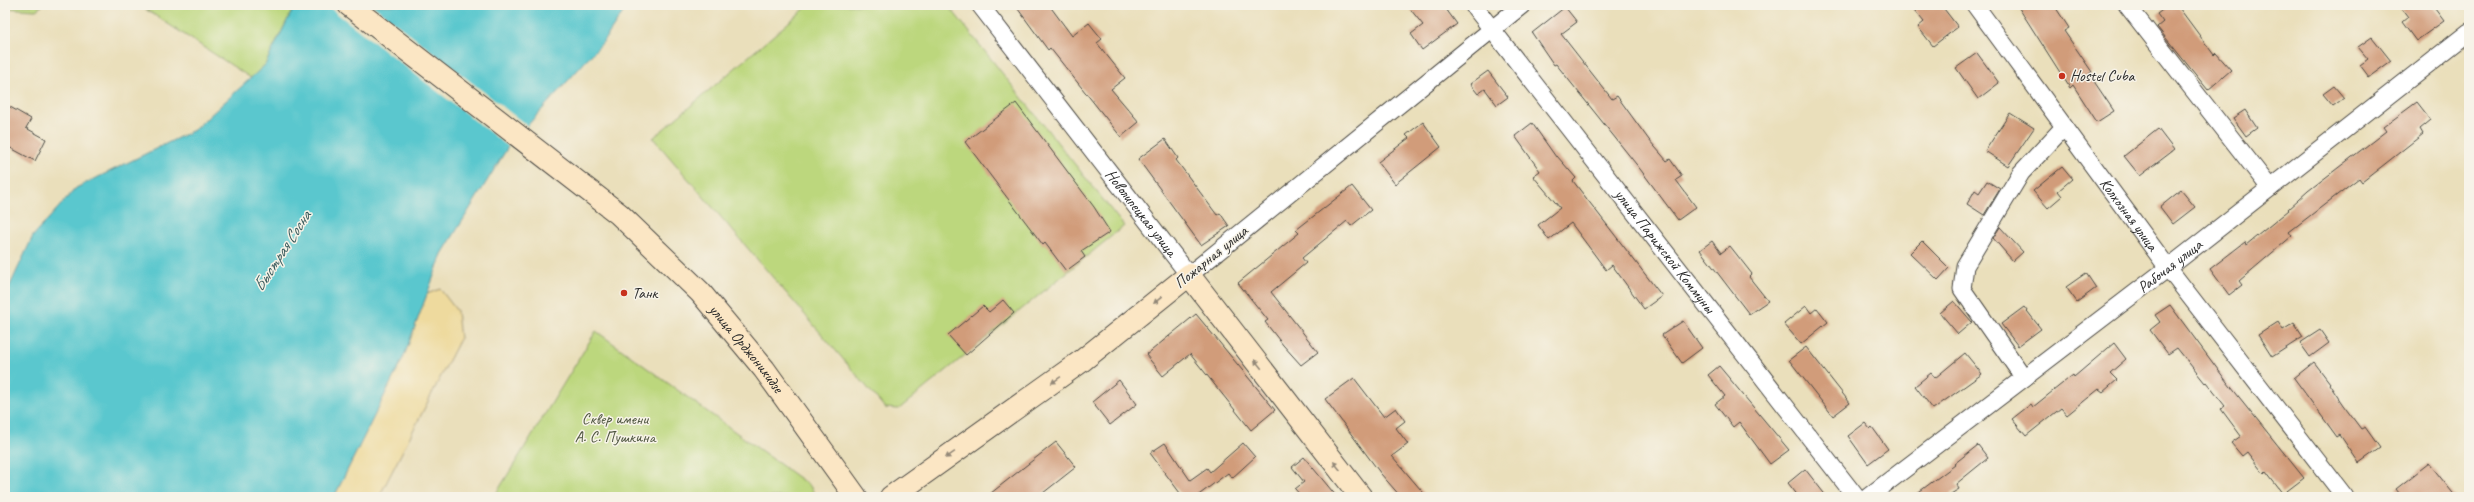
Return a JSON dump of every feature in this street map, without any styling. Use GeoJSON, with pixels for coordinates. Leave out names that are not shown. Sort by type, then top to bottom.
{"type":"FeatureCollection","features":[{"type":"Feature","properties":{"kind":"main road","name":"улица Орджоникидзе"},"geometry":{"type":"LineString","coordinates":[[349,5],[618,214],[700,292],[764,369],[856,497]]}},
{"type":"Feature","properties":{"kind":"main road","name":"Пожарная улица"},"geometry":{"type":"LineString","coordinates":[[890,497],[1083,360],[1189,275]]}},
{"type":"Feature","properties":{"kind":"main road","name":"Новолипецкая улица"},"geometry":{"type":"LineString","coordinates":[[1189,275],[1361,497]]}},
{"type":"Feature","properties":{"kind":"street","name":"Новолипецкая улица"},"geometry":{"type":"LineString","coordinates":[[980,5],[1189,275]]}},
{"type":"Feature","properties":{"kind":"street","name":"улица Парижской Коммуны"},"geometry":{"type":"LineString","coordinates":[[1473,5],[1856,497]]}},
{"type":"Feature","properties":{"kind":"street","name":"Пожарная улица"},"geometry":{"type":"LineString","coordinates":[[1189,275],[1522,5]]}},
{"type":"Feature","properties":{"kind":"street","name":"Колхозная улица"},"geometry":{"type":"LineString","coordinates":[[1975,5],[2168,268],[2345,497]]}},
{"type":"Feature","properties":{"kind":"street"},"geometry":{"type":"LineString","coordinates":[[2127,5],[2270,188]]}},
{"type":"Feature","properties":{"kind":"street","name":"Рабочая улица"},"geometry":{"type":"LineString","coordinates":[[1868,497],[2168,268],[2469,32]]}},
{"type":"Feature","properties":{"kind":"street"},"geometry":{"type":"LineString","coordinates":[[2024,378],[1962,289],[1965,266],[2021,174],[2064,127]]}},
{"type":"Feature","properties":{"kind":"green space"},"geometry":{"type":"Polygon","coordinates":[[[5,5],[43,5],[36,10],[5,8],[5,5]]]}},
{"type":"Feature","properties":{"kind":"green space"},"geometry":{"type":"Polygon","coordinates":[[[139,5],[298,5],[292,11],[265,65],[251,78],[139,5]]]}},
{"type":"Feature","properties":{"kind":"green space"},"geometry":{"type":"Polygon","coordinates":[[[809,5],[948,5],[1124,226],[899,409],[885,408],[653,138],[809,5]]]}},
{"type":"Feature","properties":{"kind":"green space","name":"Сквер имени А. С. Пушкина"},"geometry":{"type":"Polygon","coordinates":[[[596,331],[810,486],[816,497],[494,497],[596,331]]]}},
{"type":"Feature","properties":{"kind":"sand"},"geometry":{"type":"Polygon","coordinates":[[[440,289],[457,311],[460,339],[379,497],[334,497],[404,356],[427,294],[440,289]]]}},
{"type":"Feature","properties":{"kind":"water","name":"Быстрая Сосна"},"geometry":{"type":"Polygon","coordinates":[[[298,5],[628,5],[603,42],[508,147],[442,254],[404,356],[334,497],[5,497],[5,296],[33,236],[76,188],[194,130],[265,65],[292,11],[298,5]]]}},
{"type":"Feature","properties":{"kind":"pier"},"geometry":{"type":"Polygon","coordinates":[[[326,5],[372,5],[529,127],[510,148],[326,5]]]}},
{"type":"Feature","properties":{"kind":"building"},"geometry":{"type":"Polygon","coordinates":[[[1015,5],[1049,5],[1072,36],[1089,23],[1102,39],[1097,43],[1125,78],[1111,89],[1139,122],[1121,137],[1050,48],[1048,50],[1015,5]]]}},
{"type":"Feature","properties":{"kind":"building"},"geometry":{"type":"Polygon","coordinates":[[[1407,5],[1443,5],[1457,24],[1422,50],[1411,34],[1423,25],[1407,5]]]}},
{"type":"Feature","properties":{"kind":"building"},"geometry":{"type":"Polygon","coordinates":[[[1910,5],[1941,5],[1958,27],[1933,46],[1918,27],[1924,22],[1910,5]]]}},
{"type":"Feature","properties":{"kind":"building"},"geometry":{"type":"Polygon","coordinates":[[[2017,5],[2054,5],[2069,28],[2064,31],[2092,72],[2089,74],[2114,111],[2097,122],[2073,85],[2070,88],[2017,5]]]}},
{"type":"Feature","properties":{"kind":"building"},"geometry":{"type":"Polygon","coordinates":[[[2169,5],[2177,5],[2214,55],[2216,53],[2231,70],[2208,90],[2157,27],[2163,22],[2157,14],[2169,5]]]}},
{"type":"Feature","properties":{"kind":"building"},"geometry":{"type":"Polygon","coordinates":[[[2399,5],[2432,5],[2444,21],[2416,41],[2402,22],[2408,17],[2399,5]]]}},
{"type":"Feature","properties":{"kind":"building"},"geometry":{"type":"Polygon","coordinates":[[[1565,7],[1577,22],[1561,34],[1612,99],[1617,96],[1649,140],[1667,161],[1670,159],[1682,176],[1676,180],[1696,207],[1678,220],[1640,169],[1556,64],[1554,65],[1532,33],[1565,7]]]}},
{"type":"Feature","properties":{"kind":"building"},"geometry":{"type":"Polygon","coordinates":[[[2372,37],[2391,61],[2369,77],[2360,65],[2368,59],[2358,47],[2372,37]]]}},
{"type":"Feature","properties":{"kind":"building"},"geometry":{"type":"Polygon","coordinates":[[[1977,53],[1999,83],[1978,99],[1956,68],[1977,53]]]}},
{"type":"Feature","properties":{"kind":"building"},"geometry":{"type":"Polygon","coordinates":[[[1488,71],[1508,97],[1497,105],[1485,89],[1478,94],[1470,84],[1488,71]]]}},
{"type":"Feature","properties":{"kind":"building"},"geometry":{"type":"Polygon","coordinates":[[[2334,86],[2344,98],[2333,106],[2323,94],[2334,86]]]}},
{"type":"Feature","properties":{"kind":"building"},"geometry":{"type":"Polygon","coordinates":[[[2417,102],[2431,120],[2420,129],[2423,134],[2362,182],[2359,178],[2289,232],[2292,236],[2239,281],[2242,285],[2229,295],[2210,269],[2245,242],[2246,245],[2289,210],[2288,209],[2308,191],[2386,131],[2383,127],[2417,102]]]}},
{"type":"Feature","properties":{"kind":"building"},"geometry":{"type":"Polygon","coordinates":[[[1016,103],[1094,207],[1110,232],[1081,251],[1085,257],[1066,271],[1045,243],[1043,245],[965,142],[1016,103]]]}},
{"type":"Feature","properties":{"kind":"building"},"geometry":{"type":"Polygon","coordinates":[[[5,104],[31,119],[26,128],[46,139],[35,161],[5,145],[5,104]]]}},
{"type":"Feature","properties":{"kind":"building"},"geometry":{"type":"Polygon","coordinates":[[[2245,110],[2257,128],[2246,136],[2233,118],[2245,110]]]}},
{"type":"Feature","properties":{"kind":"building"},"geometry":{"type":"Polygon","coordinates":[[[2010,113],[2034,128],[2008,166],[1985,151],[2010,113]]]}},
{"type":"Feature","properties":{"kind":"building"},"geometry":{"type":"Polygon","coordinates":[[[1423,122],[1441,147],[1395,184],[1378,162],[1409,138],[1406,135],[1423,122]]]}},
{"type":"Feature","properties":{"kind":"building"},"geometry":{"type":"Polygon","coordinates":[[[1532,123],[1556,157],[1557,156],[1576,178],[1573,181],[1662,296],[1644,309],[1612,265],[1606,270],[1571,223],[1549,240],[1538,225],[1560,208],[1533,176],[1540,171],[1515,136],[1532,123]]]}},
{"type":"Feature","properties":{"kind":"building"},"geometry":{"type":"Polygon","coordinates":[[[2158,129],[2174,150],[2140,176],[2124,156],[2158,129]]]}},
{"type":"Feature","properties":{"kind":"building"},"geometry":{"type":"Polygon","coordinates":[[[1165,139],[1178,158],[1176,160],[1217,215],[1220,213],[1229,226],[1201,245],[1138,159],[1165,139]]]}},
{"type":"Feature","properties":{"kind":"building"},"geometry":{"type":"Polygon","coordinates":[[[2062,167],[2072,179],[2058,191],[2062,196],[2048,208],[2033,191],[2062,167]]]}},
{"type":"Feature","properties":{"kind":"building"},"geometry":{"type":"Polygon","coordinates":[[[1987,181],[2000,189],[1984,215],[1967,204],[1975,190],[1979,193],[1987,181]]]}},
{"type":"Feature","properties":{"kind":"building"},"geometry":{"type":"Polygon","coordinates":[[[1352,186],[1371,210],[1351,226],[1347,221],[1302,258],[1306,263],[1271,292],[1318,352],[1301,365],[1265,322],[1268,320],[1238,283],[1299,233],[1296,230],[1352,186]]]}},
{"type":"Feature","properties":{"kind":"building"},"geometry":{"type":"Polygon","coordinates":[[[2181,190],[2195,207],[2173,224],[2160,207],[2181,190]]]}},
{"type":"Feature","properties":{"kind":"building"},"geometry":{"type":"Polygon","coordinates":[[[2000,227],[2023,252],[2013,261],[1993,238],[2000,227]]]}},
{"type":"Feature","properties":{"kind":"building"},"geometry":{"type":"Polygon","coordinates":[[[1712,241],[1721,253],[1730,246],[1752,274],[1749,277],[1768,301],[1749,314],[1700,250],[1712,241]]]}},
{"type":"Feature","properties":{"kind":"building"},"geometry":{"type":"Polygon","coordinates":[[[1922,241],[1949,268],[1938,280],[1910,253],[1922,241]]]}},
{"type":"Feature","properties":{"kind":"building"},"geometry":{"type":"Polygon","coordinates":[[[2086,273],[2096,288],[2077,302],[2066,287],[2086,273]]]}},
{"type":"Feature","properties":{"kind":"building"},"geometry":{"type":"Polygon","coordinates":[[[1003,300],[1014,313],[966,355],[948,335],[983,306],[989,312],[1003,300]]]}},
{"type":"Feature","properties":{"kind":"building"},"geometry":{"type":"Polygon","coordinates":[[[1954,301],[1972,322],[1958,334],[1940,313],[1954,301]]]}},
{"type":"Feature","properties":{"kind":"building"},"geometry":{"type":"Polygon","coordinates":[[[2170,305],[2227,382],[2304,478],[2283,494],[2266,472],[2264,474],[2247,452],[2242,456],[2231,443],[2241,436],[2221,409],[2225,406],[2206,382],[2205,383],[2177,348],[2168,354],[2150,330],[2160,322],[2155,315],[2170,305]]]}},
{"type":"Feature","properties":{"kind":"building"},"geometry":{"type":"Polygon","coordinates":[[[1806,306],[1811,313],[1817,308],[1828,322],[1801,344],[1784,324],[1806,306]]]}},
{"type":"Feature","properties":{"kind":"building"},"geometry":{"type":"Polygon","coordinates":[[[2024,307],[2041,329],[2018,346],[2001,324],[2024,307]]]}},
{"type":"Feature","properties":{"kind":"building"},"geometry":{"type":"Polygon","coordinates":[[[1196,314],[1275,410],[1251,430],[1190,354],[1163,376],[1146,355],[1196,314]]]}},
{"type":"Feature","properties":{"kind":"building"},"geometry":{"type":"Polygon","coordinates":[[[1683,321],[1702,348],[1682,363],[1662,335],[1683,321]]]}},
{"type":"Feature","properties":{"kind":"building"},"geometry":{"type":"Polygon","coordinates":[[[2278,322],[2283,330],[2294,323],[2303,337],[2272,357],[2258,335],[2278,322]]]}},
{"type":"Feature","properties":{"kind":"building"},"geometry":{"type":"Polygon","coordinates":[[[2320,330],[2329,343],[2310,357],[2300,343],[2320,330]]]}},
{"type":"Feature","properties":{"kind":"building"},"geometry":{"type":"Polygon","coordinates":[[[2114,343],[2126,359],[2110,373],[2117,380],[2103,392],[2099,389],[2067,415],[2061,408],[2026,436],[2012,419],[2031,404],[2033,407],[2073,375],[2074,377],[2114,343]]]}},
{"type":"Feature","properties":{"kind":"building"},"geometry":{"type":"Polygon","coordinates":[[[1806,347],[1850,403],[1833,416],[1789,360],[1806,347]]]}},
{"type":"Feature","properties":{"kind":"building"},"geometry":{"type":"Polygon","coordinates":[[[1965,353],[1982,374],[1933,409],[1915,386],[1931,373],[1935,378],[1965,353]]]}},
{"type":"Feature","properties":{"kind":"building"},"geometry":{"type":"Polygon","coordinates":[[[2314,362],[2361,429],[2365,427],[2380,448],[2359,463],[2340,435],[2337,437],[2294,378],[2314,362]]]}},
{"type":"Feature","properties":{"kind":"building"},"geometry":{"type":"Polygon","coordinates":[[[1719,366],[1789,450],[1770,464],[1739,422],[1733,427],[1715,404],[1725,396],[1708,375],[1719,366]]]}},
{"type":"Feature","properties":{"kind":"building"},"geometry":{"type":"Polygon","coordinates":[[[1354,378],[1384,417],[1396,408],[1405,421],[1396,428],[1408,444],[1392,456],[1427,497],[1401,497],[1381,474],[1325,399],[1354,378]]]}},
{"type":"Feature","properties":{"kind":"building"},"geometry":{"type":"Polygon","coordinates":[[[1119,380],[1137,404],[1110,425],[1092,402],[1119,380]]]}},
{"type":"Feature","properties":{"kind":"building"},"geometry":{"type":"Polygon","coordinates":[[[1865,423],[1870,429],[1872,427],[1888,449],[1868,464],[1848,436],[1865,423]]]}},
{"type":"Feature","properties":{"kind":"building"},"geometry":{"type":"Polygon","coordinates":[[[1056,442],[1076,467],[1038,497],[986,497],[1056,442]]]}},
{"type":"Feature","properties":{"kind":"building"},"geometry":{"type":"Polygon","coordinates":[[[1165,443],[1190,480],[1207,468],[1210,472],[1243,443],[1255,457],[1232,478],[1228,473],[1196,497],[1183,497],[1150,453],[1165,443]]]}},
{"type":"Feature","properties":{"kind":"building"},"geometry":{"type":"Polygon","coordinates":[[[1978,445],[1988,458],[1956,484],[1959,489],[1946,497],[1912,497],[1955,465],[1954,464],[1978,445]]]}},
{"type":"Feature","properties":{"kind":"building"},"geometry":{"type":"Polygon","coordinates":[[[1304,457],[1337,497],[1302,497],[1295,489],[1304,482],[1292,467],[1304,457]]]}},
{"type":"Feature","properties":{"kind":"building"},"geometry":{"type":"Polygon","coordinates":[[[2429,463],[2456,497],[2402,497],[2396,489],[2429,463]]]}},
{"type":"Feature","properties":{"kind":"building"},"geometry":{"type":"Polygon","coordinates":[[[1805,469],[1827,497],[1799,497],[1788,483],[1805,469]]]}},
{"type":"Feature","properties":{"kind":"place","name":"Hostel Cuba"},"geometry":{"type":"Point","coordinates":[2062,76]}},
{"type":"Feature","properties":{"kind":"place","name":"Танк"},"geometry":{"type":"Point","coordinates":[624,293]}}]}
